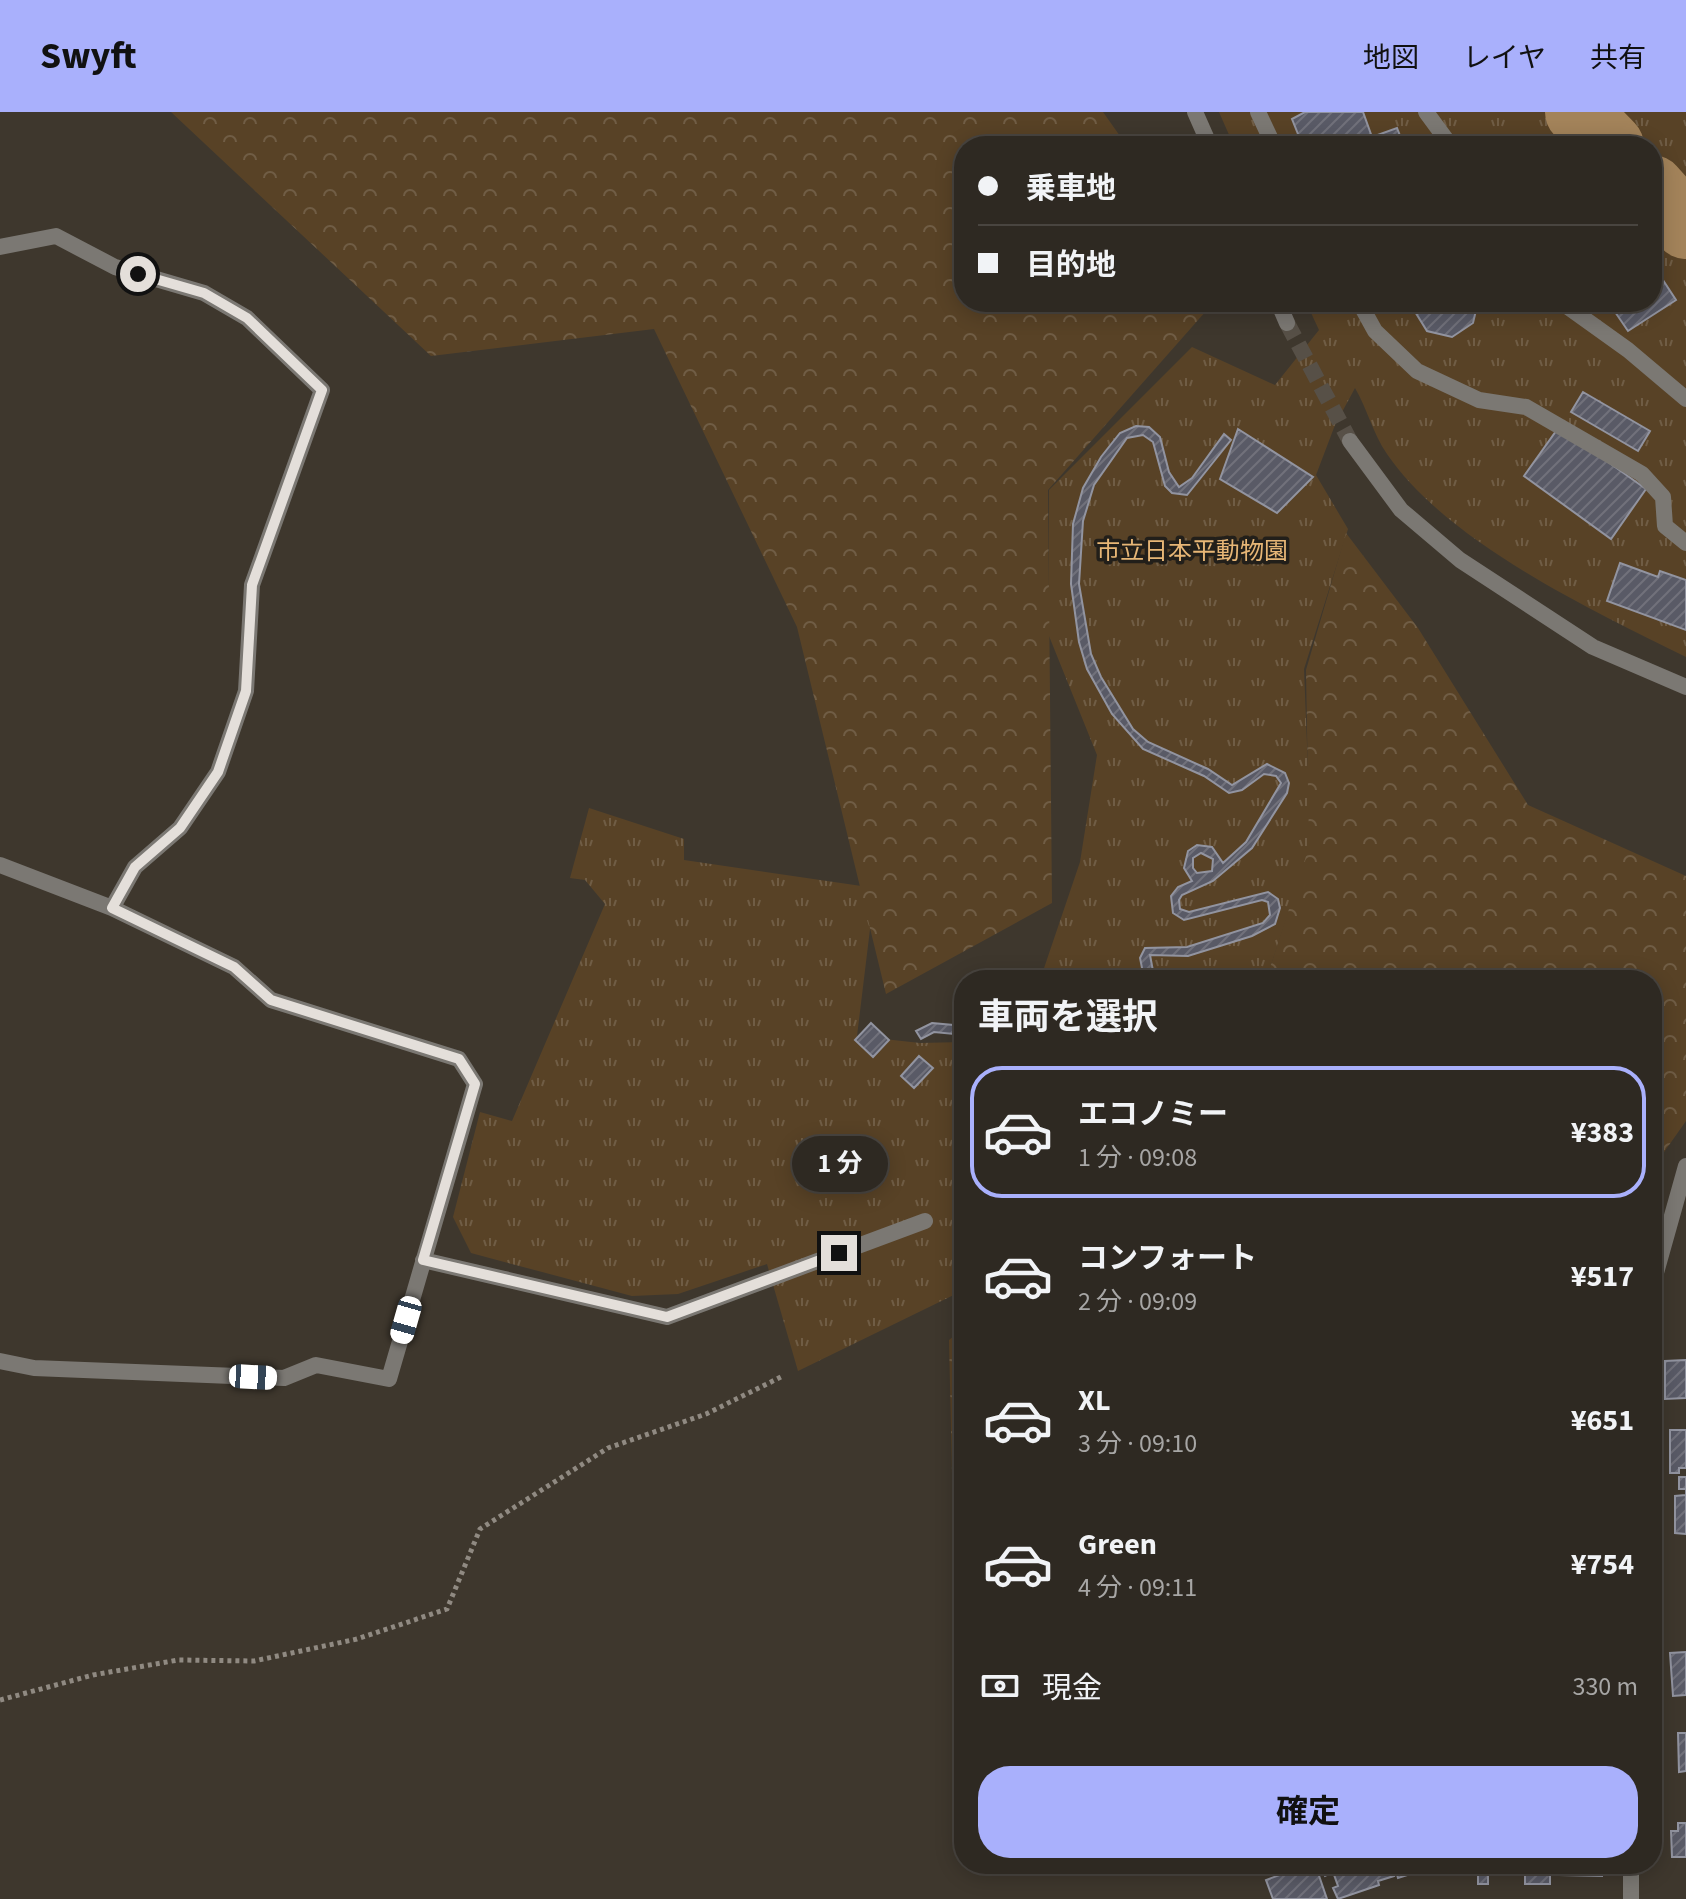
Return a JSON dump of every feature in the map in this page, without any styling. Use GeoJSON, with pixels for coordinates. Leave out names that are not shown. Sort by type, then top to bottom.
{"type":"FeatureCollection","features":[{"type":"Feature","properties":{"kind":"street"},"geometry":{"type":"LineString","coordinates":[[1195,112],[1206,136]]}},
{"type":"Feature","properties":{"kind":"street"},"geometry":{"type":"LineString","coordinates":[[1258,112],[1269,136]]}},
{"type":"Feature","properties":{"kind":"street"},"geometry":{"type":"LineString","coordinates":[[1426,112],[1444,136]]}},
{"type":"Feature","properties":{"kind":"street"},"geometry":{"type":"LineString","coordinates":[[0,247],[56,236],[115,267],[204,293],[247,318],[322,390],[252,585],[246,691],[218,772],[180,828],[135,867],[112,908]]}},
{"type":"Feature","properties":{"kind":"street"},"geometry":{"type":"LineString","coordinates":[[1282,312],[1287,323]]}},
{"type":"Feature","properties":{"kind":"street"},"geometry":{"type":"LineString","coordinates":[[1365,312],[1375,331],[1417,371],[1479,400],[1526,407],[1642,474],[1663,497],[1665,526],[1686,543]]}},
{"type":"Feature","properties":{"kind":"street"},"geometry":{"type":"LineString","coordinates":[[1575,312],[1628,350],[1686,399]]}},
{"type":"Feature","properties":{"kind":"street"},"geometry":{"type":"LineString","coordinates":[[1350,441],[1401,510],[1460,560],[1593,647],[1686,687]]}},
{"type":"Feature","properties":{"kind":"street"},"geometry":{"type":"LineString","coordinates":[[0,865],[112,908],[234,967],[271,1000],[459,1059],[475,1084],[389,1379],[316,1365],[284,1378],[34,1368],[0,1361]]}},
{"type":"Feature","properties":{"kind":"street"},"geometry":{"type":"LineString","coordinates":[[1662,1251],[1686,1166]]}},
{"type":"Feature","properties":{"kind":"street"},"geometry":{"type":"LineString","coordinates":[[423,1260],[667,1317],[925,1221]]}},
{"type":"Feature","properties":{"kind":"street"},"geometry":{"type":"LineString","coordinates":[[1631,1874],[1631,1899]]}},
{"type":"Feature","properties":{"kind":"path"},"geometry":{"type":"LineString","coordinates":[[0,1700],[93,1675],[178,1660],[254,1661],[313,1649],[357,1639],[447,1609],[480,1529],[608,1448],[706,1414],[783,1376]]}},
{"type":"Feature","properties":{"kind":"green space"},"geometry":{"type":"Polygon","coordinates":[[[171,112],[1103,112],[1120,136],[954,136],[954,312],[1205,312],[1048,490],[1052,903],[886,994],[797,627],[654,329],[431,356],[171,112]]]}},
{"type":"Feature","properties":{"kind":"green space","name":"市立日本平動物園"},"geometry":{"type":"Polygon","coordinates":[[[1219,112],[1686,112],[1686,657],[1523,571],[1446,516],[1413,486],[1387,454],[1355,388],[1335,425],[1316,475],[1348,529],[1304,669],[1311,845],[1269,970],[1043,970],[1080,862],[1097,755],[1049,636],[1049,490],[1192,347],[1275,385],[1319,330],[1311,312],[1662,312],[1662,136],[1230,136],[1219,112]]]}},
{"type":"Feature","properties":{"kind":"green space"},"geometry":{"type":"Polygon","coordinates":[[[1346,533],[1418,628],[1528,805],[1686,876],[1686,1121],[1662,1155],[1662,970],[1269,970],[1309,847],[1306,670],[1346,533]]]}},
{"type":"Feature","properties":{"kind":"green space"},"geometry":{"type":"Polygon","coordinates":[[[589,808],[684,839],[684,860],[875,888],[857,1036],[920,1043],[954,1042],[954,1295],[798,1371],[767,1264],[678,1294],[632,1296],[471,1253],[453,1217],[480,1112],[512,1121],[605,904],[585,880],[570,878],[589,808]]]}},
{"type":"Feature","properties":{"kind":"green space"},"geometry":{"type":"Polygon","coordinates":[[[954,1336],[954,1563],[949,1340],[954,1336]]]}},
{"type":"Feature","properties":{"kind":"building"},"geometry":{"type":"Polygon","coordinates":[[[1305,112],[1363,112],[1372,136],[1299,136],[1292,119],[1305,112]]]}},
{"type":"Feature","properties":{"kind":"building"},"geometry":{"type":"Polygon","coordinates":[[[1397,128],[1400,136],[1375,136],[1397,128]]]}},
{"type":"Feature","properties":{"kind":"building"},"geometry":{"type":"Polygon","coordinates":[[[1662,279],[1676,300],[1662,309],[1662,279]]]}},
{"type":"Feature","properties":{"kind":"building"},"geometry":{"type":"Polygon","coordinates":[[[1415,312],[1476,312],[1473,323],[1452,337],[1427,331],[1415,312]]]}},
{"type":"Feature","properties":{"kind":"building"},"geometry":{"type":"Polygon","coordinates":[[[1615,312],[1657,312],[1628,331],[1615,312]]]}},
{"type":"Feature","properties":{"kind":"building"},"geometry":{"type":"Polygon","coordinates":[[[1583,392],[1650,431],[1638,451],[1571,412],[1583,392]]]}},
{"type":"Feature","properties":{"kind":"building"},"geometry":{"type":"Polygon","coordinates":[[[1136,426],[1149,427],[1160,437],[1169,472],[1179,487],[1192,478],[1224,434],[1231,440],[1187,495],[1172,493],[1165,486],[1153,442],[1143,435],[1127,438],[1094,485],[1083,521],[1079,584],[1091,654],[1101,677],[1133,729],[1148,742],[1208,769],[1232,785],[1267,764],[1285,773],[1289,783],[1287,793],[1252,848],[1213,881],[1182,895],[1179,900],[1180,909],[1189,912],[1268,892],[1278,899],[1280,908],[1275,924],[1252,936],[1188,956],[1150,955],[1153,970],[1142,970],[1140,958],[1145,948],[1187,947],[1263,923],[1270,915],[1268,902],[1262,900],[1184,920],[1173,913],[1171,896],[1178,887],[1192,881],[1184,868],[1188,851],[1197,845],[1212,847],[1223,863],[1246,842],[1281,783],[1276,776],[1264,774],[1242,790],[1229,793],[1204,776],[1143,749],[1112,714],[1087,669],[1079,642],[1071,584],[1073,524],[1083,488],[1120,433],[1136,426]],[[1201,853],[1193,858],[1193,868],[1197,873],[1212,871],[1213,859],[1201,853]]]}},
{"type":"Feature","properties":{"kind":"building"},"geometry":{"type":"Polygon","coordinates":[[[1559,427],[1646,489],[1611,539],[1524,476],[1559,427]]]}},
{"type":"Feature","properties":{"kind":"building"},"geometry":{"type":"Polygon","coordinates":[[[1238,429],[1313,477],[1277,513],[1220,479],[1238,429]]]}},
{"type":"Feature","properties":{"kind":"building"},"geometry":{"type":"Polygon","coordinates":[[[1620,563],[1658,577],[1660,571],[1686,580],[1686,630],[1607,601],[1620,563]]]}},
{"type":"Feature","properties":{"kind":"building"},"geometry":{"type":"Polygon","coordinates":[[[871,1023],[889,1040],[873,1057],[855,1040],[871,1023]]]}},
{"type":"Feature","properties":{"kind":"building"},"geometry":{"type":"Polygon","coordinates":[[[932,1023],[954,1025],[954,1034],[934,1032],[921,1039],[916,1031],[932,1023]]]}},
{"type":"Feature","properties":{"kind":"building"},"geometry":{"type":"Polygon","coordinates":[[[919,1056],[933,1068],[914,1088],[901,1076],[919,1056]]]}},
{"type":"Feature","properties":{"kind":"building"},"geometry":{"type":"Polygon","coordinates":[[[1686,1360],[1686,1398],[1665,1399],[1665,1361],[1686,1360]]]}},
{"type":"Feature","properties":{"kind":"building"},"geometry":{"type":"Polygon","coordinates":[[[1670,1430],[1686,1430],[1686,1468],[1679,1468],[1679,1473],[1670,1473],[1670,1430]]]}},
{"type":"Feature","properties":{"kind":"building"},"geometry":{"type":"Polygon","coordinates":[[[1679,1477],[1686,1477],[1686,1489],[1679,1489],[1679,1477]]]}},
{"type":"Feature","properties":{"kind":"building"},"geometry":{"type":"Polygon","coordinates":[[[1686,1495],[1686,1534],[1675,1533],[1675,1496],[1686,1495]]]}},
{"type":"Feature","properties":{"kind":"building"},"geometry":{"type":"Polygon","coordinates":[[[1686,1652],[1686,1695],[1673,1696],[1670,1653],[1686,1652]]]}},
{"type":"Feature","properties":{"kind":"building"},"geometry":{"type":"Polygon","coordinates":[[[1678,1733],[1686,1733],[1686,1771],[1679,1772],[1678,1733]]]}},
{"type":"Feature","properties":{"kind":"building"},"geometry":{"type":"Polygon","coordinates":[[[1678,1823],[1686,1823],[1686,1857],[1672,1857],[1671,1831],[1678,1831],[1678,1823]]]}},
{"type":"Feature","properties":{"kind":"building"},"geometry":{"type":"Polygon","coordinates":[[[1282,1874],[1318,1874],[1327,1899],[1273,1899],[1266,1880],[1282,1874]]]}},
{"type":"Feature","properties":{"kind":"building"},"geometry":{"type":"Polygon","coordinates":[[[1334,1874],[1394,1876],[1378,1881],[1379,1885],[1338,1899],[1333,1888],[1338,1886],[1334,1874]]]}},
{"type":"Feature","properties":{"kind":"building"},"geometry":{"type":"Polygon","coordinates":[[[1478,1874],[1488,1874],[1488,1884],[1478,1884],[1478,1874]]]}},
{"type":"Feature","properties":{"kind":"building"},"geometry":{"type":"Polygon","coordinates":[[[1525,1874],[1550,1874],[1550,1884],[1525,1884],[1525,1874]]]}},
{"type":"Feature","properties":{"kind":"building"},"geometry":{"type":"Polygon","coordinates":[[[1602,1874],[1602,1876],[1560,1875],[1602,1874]]]}},
{"type":"Feature","properties":{"kind":"waterway"},"geometry":{"type":"LineString","coordinates":[[1578,112],[1601,136]]}},
{"type":"Feature","properties":{"kind":"waterway"},"geometry":{"type":"LineString","coordinates":[[1662,199],[1686,226]]}},
{"type":"Feature","properties":{"kind":"tunnel"},"geometry":{"type":"LineString","coordinates":[[1287,323],[1350,441]]}},
{"type":"Feature","properties":{"kind":"route"},"geometry":{"type":"LineString","coordinates":[[138,274],[204,293],[247,318],[322,390],[252,585],[246,691],[218,772],[180,828],[135,867],[112,908],[234,967],[271,1000],[459,1059],[475,1084],[423,1260],[667,1317],[839,1253]]}}]}
